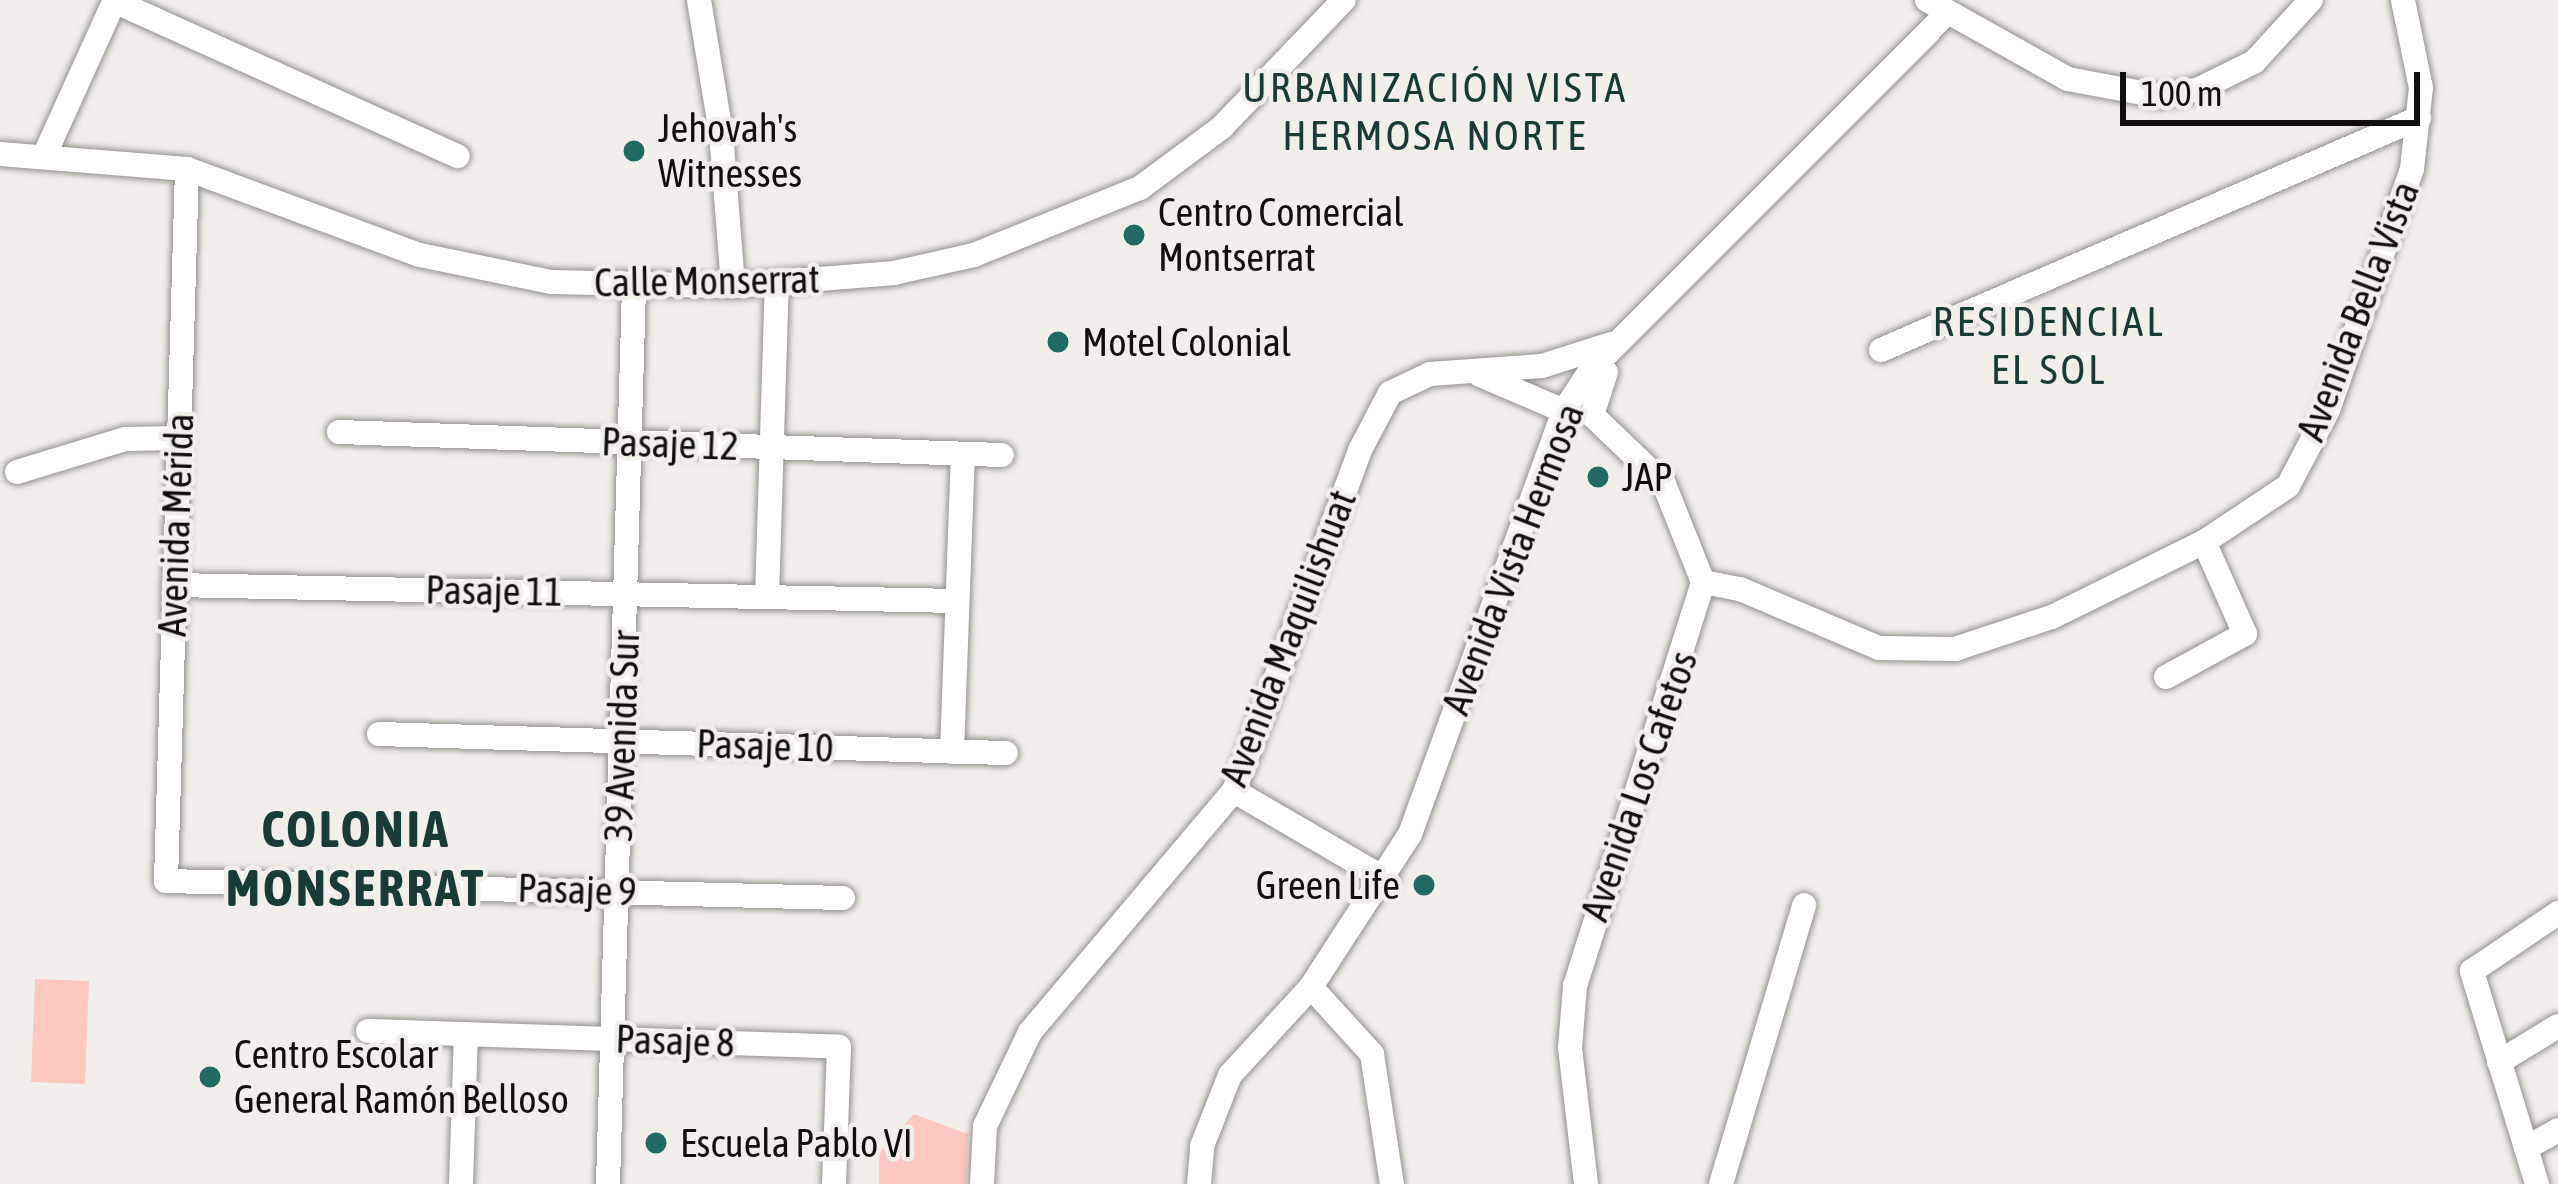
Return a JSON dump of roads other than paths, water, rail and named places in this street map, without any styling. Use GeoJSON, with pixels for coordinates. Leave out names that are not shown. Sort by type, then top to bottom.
{"type":"FeatureCollection","features":[{"type":"Feature","properties":{"kind":"street"},"geometry":{"type":"LineString","coordinates":[[699,0],[721,134],[733,286]]}},
{"type":"Feature","properties":{"kind":"street","name":"Calle Monserrat"},"geometry":{"type":"LineString","coordinates":[[0,154],[187,169],[442,261],[634,288],[777,285],[932,267],[1140,188],[1222,127],[1344,0]]}},
{"type":"Feature","properties":{"kind":"street"},"geometry":{"type":"LineString","coordinates":[[1937,6],[2068,79],[2158,97],[2197,90],[2254,62],[2311,0]]}},
{"type":"Feature","properties":{"kind":"street","name":"Avenida Bella Vista"},"geometry":{"type":"LineString","coordinates":[[1702,582],[1740,589],[1879,648],[1930,653],[2019,633],[2204,542],[2288,486],[2328,410],[2412,169],[2421,88],[2403,0]]}},
{"type":"Feature","properties":{"kind":"street"},"geometry":{"type":"LineString","coordinates":[[45,154],[114,1],[458,156]]}},
{"type":"Feature","properties":{"kind":"street","name":"Avenida Vista Hermosa"},"geometry":{"type":"LineString","coordinates":[[1199,1184],[1202,1146],[1230,1076],[1311,987],[1387,880],[1564,411],[1590,371],[1937,6]]}},
{"type":"Feature","properties":{"kind":"street"},"geometry":{"type":"LineString","coordinates":[[1881,350],[2419,118]]}},
{"type":"Feature","properties":{"kind":"street","name":"Avenida Mérida"},"geometry":{"type":"LineString","coordinates":[[166,881],[187,169]]}},
{"type":"Feature","properties":{"kind":"street"},"geometry":{"type":"LineString","coordinates":[[767,597],[777,285]]}},
{"type":"Feature","properties":{"kind":"street","name":"39 Avenida Sur"},"geometry":{"type":"LineString","coordinates":[[608,1184],[634,288]]}},
{"type":"Feature","properties":{"kind":"street"},"geometry":{"type":"LineString","coordinates":[[1625,339],[1591,400],[1598,425],[1664,484],[1702,582]]}},
{"type":"Feature","properties":{"kind":"street","name":"Avenida Maquilishuat"},"geometry":{"type":"LineString","coordinates":[[982,1184],[985,1126],[1021,1045],[1234,791],[1382,406],[1417,378],[1542,367],[1625,339]]}},
{"type":"Feature","properties":{"kind":"street"},"geometry":{"type":"LineString","coordinates":[[1472,371],[1564,411]]}},
{"type":"Feature","properties":{"kind":"street"},"geometry":{"type":"LineString","coordinates":[[1538,484],[1570,431],[1598,425]]}},
{"type":"Feature","properties":{"kind":"street","name":"Pasaje 12"},"geometry":{"type":"LineString","coordinates":[[339,432],[1002,455]]}},
{"type":"Feature","properties":{"kind":"street"},"geometry":{"type":"LineString","coordinates":[[17,472],[125,439],[179,437]]}},
{"type":"Feature","properties":{"kind":"street"},"geometry":{"type":"LineString","coordinates":[[952,752],[963,454]]}},
{"type":"Feature","properties":{"kind":"street"},"geometry":{"type":"LineString","coordinates":[[2166,677],[2245,634],[2204,542]]}},
{"type":"Feature","properties":{"kind":"street","name":"Avenida Los Cafetos"},"geometry":{"type":"LineString","coordinates":[[1586,1184],[1571,1065],[1575,986],[1702,582]]}},
{"type":"Feature","properties":{"kind":"street","name":"Pasaje 11"},"geometry":{"type":"LineString","coordinates":[[175,585],[958,602]]}},
{"type":"Feature","properties":{"kind":"street","name":"Pasaje 10"},"geometry":{"type":"LineString","coordinates":[[379,734],[1006,754]]}},
{"type":"Feature","properties":{"kind":"street"},"geometry":{"type":"LineString","coordinates":[[1234,791],[1387,880]]}},
{"type":"Feature","properties":{"kind":"street","name":"Pasaje 9"},"geometry":{"type":"LineString","coordinates":[[166,881],[843,898]]}},
{"type":"Feature","properties":{"kind":"street"},"geometry":{"type":"LineString","coordinates":[[1720,1184],[1804,905]]}},
{"type":"Feature","properties":{"kind":"street"},"geometry":{"type":"LineString","coordinates":[[2536,1184],[2472,970],[2558,913]]}},
{"type":"Feature","properties":{"kind":"street"},"geometry":{"type":"LineString","coordinates":[[1311,987],[1372,1054],[1392,1184]]}},
{"type":"Feature","properties":{"kind":"street"},"geometry":{"type":"LineString","coordinates":[[2499,1061],[2558,1027]]}},
{"type":"Feature","properties":{"kind":"street","name":"Pasaje 8"},"geometry":{"type":"LineString","coordinates":[[368,1031],[839,1047],[834,1184]]}},
{"type":"Feature","properties":{"kind":"street"},"geometry":{"type":"LineString","coordinates":[[461,1184],[466,1034]]}},
{"type":"Feature","properties":{"kind":"street"},"geometry":{"type":"LineString","coordinates":[[2526,1148],[2558,1130]]}},
{"type":"Feature","properties":{"kind":"place","name":"Jehovah's Witnesses"},"geometry":{"type":"Point","coordinates":[634,151]}},
{"type":"Feature","properties":{"kind":"place","name":"Centro Comercial Montserrat"},"geometry":{"type":"Point","coordinates":[1134,235]}},
{"type":"Feature","properties":{"kind":"place","name":"Motel Colonial"},"geometry":{"type":"Point","coordinates":[1058,342]}},
{"type":"Feature","properties":{"kind":"place","name":"JAP"},"geometry":{"type":"Point","coordinates":[1598,477]}},
{"type":"Feature","properties":{"kind":"place","name":"Green Life"},"geometry":{"type":"Point","coordinates":[1424,885]}},
{"type":"Feature","properties":{"kind":"place","name":"Centro Escolar General Ramón Belloso"},"geometry":{"type":"Point","coordinates":[210,1077]}},
{"type":"Feature","properties":{"kind":"place","name":"Escuela Pablo VI"},"geometry":{"type":"Point","coordinates":[656,1143]}},
{"type":"Feature","properties":{"kind":"district","name":"URBANIZACIÓN VISTA HERMOSA NORTE"},"geometry":{"type":"Point","coordinates":[1435,111]}},
{"type":"Feature","properties":{"kind":"district","name":"RESIDENCIAL EL SOL"},"geometry":{"type":"Point","coordinates":[2049,345]}},
{"type":"Feature","properties":{"kind":"district","name":"COLONIA MONSERRAT"},"geometry":{"type":"Point","coordinates":[356,859]}}]}
